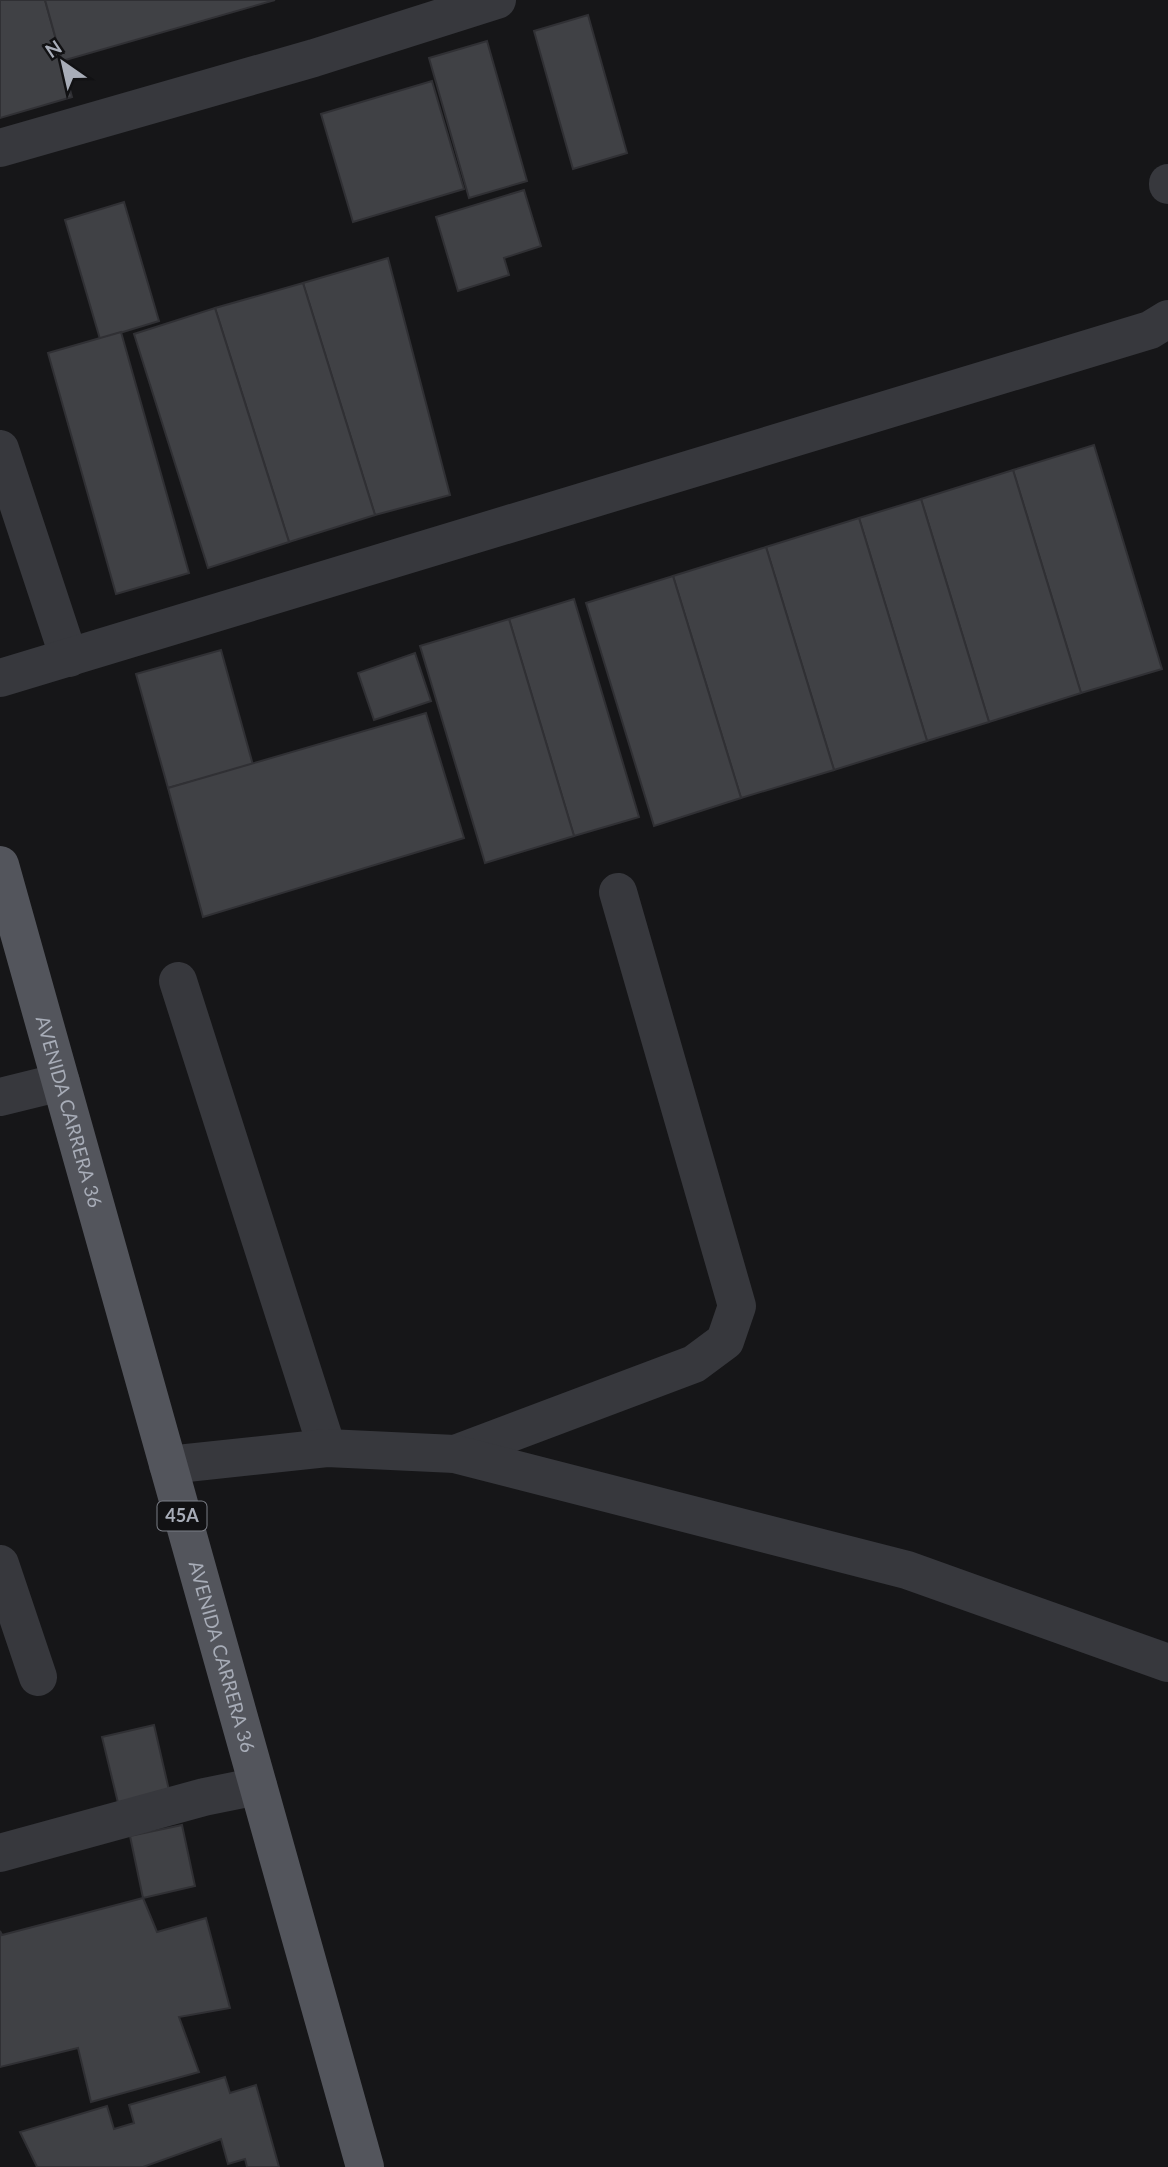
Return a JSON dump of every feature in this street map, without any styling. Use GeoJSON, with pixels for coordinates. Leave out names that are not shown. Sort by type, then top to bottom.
{"type":"FeatureCollection","features":[{"type":"Feature","properties":{"kind":"main road","name":"AVENIDA CARRERA 36"},"geometry":{"type":"LineString","coordinates":[[0,865],[365,2167]]}},
{"type":"Feature","properties":{"kind":"lane"},"geometry":{"type":"LineString","coordinates":[[0,148],[476,3]]}},
{"type":"Feature","properties":{"kind":"lane"},"geometry":{"type":"LineString","coordinates":[[0,678],[1150,330],[1168,319]]}},
{"type":"Feature","properties":{"kind":"lane"},"geometry":{"type":"LineString","coordinates":[[0,449],[69,658]]}},
{"type":"Feature","properties":{"kind":"lane"},"geometry":{"type":"LineString","coordinates":[[455,1454],[694,1364],[725,1341],[737,1306],[618,892]]}},
{"type":"Feature","properties":{"kind":"lane"},"geometry":{"type":"LineString","coordinates":[[178,981],[327,1448]]}},
{"type":"Feature","properties":{"kind":"lane"},"geometry":{"type":"LineString","coordinates":[[0,1097],[61,1082]]}},
{"type":"Feature","properties":{"kind":"lane"},"geometry":{"type":"LineString","coordinates":[[168,1465],[327,1448],[455,1454],[907,1570],[1168,1663]]}},
{"type":"Feature","properties":{"kind":"lane"},"geometry":{"type":"LineString","coordinates":[[0,1564],[38,1678]]}},
{"type":"Feature","properties":{"kind":"lane"},"geometry":{"type":"LineString","coordinates":[[0,1853],[204,1797],[258,1786]]}},
{"type":"Feature","properties":{"kind":"building"},"geometry":{"type":"Polygon","coordinates":[[[0,0],[45,0],[72,97],[0,118],[0,0]]]}},
{"type":"Feature","properties":{"kind":"building"},"geometry":{"type":"Polygon","coordinates":[[[45,0],[275,0],[62,61],[45,0]]]}},
{"type":"Feature","properties":{"kind":"building"},"geometry":{"type":"Polygon","coordinates":[[[588,15],[627,153],[573,169],[534,31],[588,15]]]}},
{"type":"Feature","properties":{"kind":"building"},"geometry":{"type":"Polygon","coordinates":[[[487,41],[527,181],[469,198],[429,58],[487,41]]]}},
{"type":"Feature","properties":{"kind":"building"},"geometry":{"type":"Polygon","coordinates":[[[432,81],[464,189],[353,222],[321,114],[432,81]]]}},
{"type":"Feature","properties":{"kind":"building"},"geometry":{"type":"Polygon","coordinates":[[[524,190],[541,246],[504,258],[509,275],[458,291],[436,217],[524,190]]]}},
{"type":"Feature","properties":{"kind":"building"},"geometry":{"type":"Polygon","coordinates":[[[124,202],[159,321],[100,339],[65,220],[124,202]]]}},
{"type":"Feature","properties":{"kind":"building"},"geometry":{"type":"Polygon","coordinates":[[[388,258],[450,495],[375,515],[303,283],[388,258]]]}},
{"type":"Feature","properties":{"kind":"building"},"geometry":{"type":"Polygon","coordinates":[[[303,283],[375,515],[289,542],[215,308],[303,283]]]}},
{"type":"Feature","properties":{"kind":"building"},"geometry":{"type":"Polygon","coordinates":[[[215,308],[289,542],[208,568],[134,334],[215,308]]]}},
{"type":"Feature","properties":{"kind":"building"},"geometry":{"type":"Polygon","coordinates":[[[121,332],[189,573],[116,594],[48,353],[121,332]]]}},
{"type":"Feature","properties":{"kind":"building"},"geometry":{"type":"Polygon","coordinates":[[[1094,445],[1162,669],[1081,693],[1013,470],[1094,445]]]}},
{"type":"Feature","properties":{"kind":"building"},"geometry":{"type":"Polygon","coordinates":[[[1013,470],[1081,693],[989,722],[921,499],[1013,470]]]}},
{"type":"Feature","properties":{"kind":"building"},"geometry":{"type":"Polygon","coordinates":[[[921,499],[989,722],[927,741],[859,518],[921,499]]]}},
{"type":"Feature","properties":{"kind":"building"},"geometry":{"type":"Polygon","coordinates":[[[859,518],[927,741],[834,770],[766,547],[859,518]]]}},
{"type":"Feature","properties":{"kind":"building"},"geometry":{"type":"Polygon","coordinates":[[[766,547],[834,770],[741,798],[673,576],[766,547]]]}},
{"type":"Feature","properties":{"kind":"building"},"geometry":{"type":"Polygon","coordinates":[[[673,576],[741,798],[654,826],[586,603],[673,576]]]}},
{"type":"Feature","properties":{"kind":"building"},"geometry":{"type":"Polygon","coordinates":[[[574,599],[639,817],[574,836],[509,619],[574,599]]]}},
{"type":"Feature","properties":{"kind":"building"},"geometry":{"type":"Polygon","coordinates":[[[509,619],[574,836],[485,863],[420,646],[509,619]]]}},
{"type":"Feature","properties":{"kind":"building"},"geometry":{"type":"Polygon","coordinates":[[[221,650],[253,765],[168,788],[136,674],[221,650]]]}},
{"type":"Feature","properties":{"kind":"building"},"geometry":{"type":"Polygon","coordinates":[[[415,653],[431,701],[374,720],[358,673],[415,653]]]}},
{"type":"Feature","properties":{"kind":"building"},"geometry":{"type":"Polygon","coordinates":[[[426,713],[464,838],[203,917],[168,788],[426,713]]]}},
{"type":"Feature","properties":{"kind":"building"},"geometry":{"type":"Polygon","coordinates":[[[154,1725],[171,1799],[120,1811],[102,1737],[154,1725]]]}},
{"type":"Feature","properties":{"kind":"building"},"geometry":{"type":"Polygon","coordinates":[[[182,1825],[195,1886],[143,1898],[130,1836],[182,1825]]]}},
{"type":"Feature","properties":{"kind":"building"},"geometry":{"type":"Polygon","coordinates":[[[143,1898],[157,1932],[206,1918],[230,2008],[179,2017],[199,2072],[91,2102],[78,2048],[0,2067],[0,1931],[2,1935],[143,1898]]]}},
{"type":"Feature","properties":{"kind":"building"},"geometry":{"type":"Polygon","coordinates":[[[225,2077],[230,2093],[256,2085],[279,2167],[247,2167],[245,2159],[228,2164],[221,2139],[143,2167],[37,2167],[20,2132],[107,2106],[114,2129],[134,2123],[129,2105],[225,2077]]]}}]}
